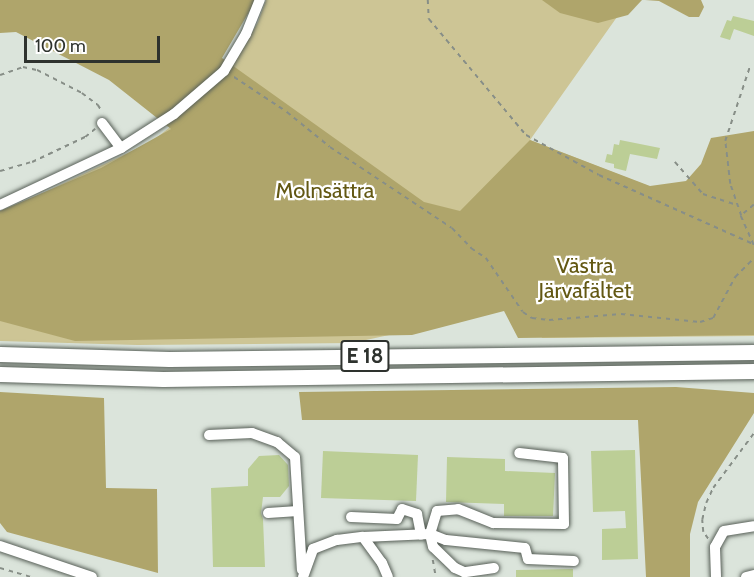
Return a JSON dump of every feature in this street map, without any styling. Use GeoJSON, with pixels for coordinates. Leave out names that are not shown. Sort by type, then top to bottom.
{"type":"FeatureCollection","features":[{"type":"Feature","properties":{"kind":"highway","name":"E 18"},"geometry":{"type":"LineString","coordinates":[[0,354],[169,358],[754,352]]}},
{"type":"Feature","properties":{"kind":"highway","name":"E 18"},"geometry":{"type":"LineString","coordinates":[[0,374],[163,379],[754,371]]}},
{"type":"Feature","properties":{"kind":"street"},"geometry":{"type":"LineString","coordinates":[[0,204],[121,148],[174,114],[224,70],[246,34],[260,0]]}},
{"type":"Feature","properties":{"kind":"street"},"geometry":{"type":"LineString","coordinates":[[102,123],[121,148]]}},
{"type":"Feature","properties":{"kind":"street"},"geometry":{"type":"LineString","coordinates":[[209,435],[252,433],[277,442],[295,457],[302,575]]}},
{"type":"Feature","properties":{"kind":"street"},"geometry":{"type":"LineString","coordinates":[[426,535],[437,511],[458,509],[493,523],[564,524],[563,458],[519,453]]}},
{"type":"Feature","properties":{"kind":"street"},"geometry":{"type":"LineString","coordinates":[[351,517],[397,519],[402,509],[417,514],[433,547],[455,568],[464,572],[494,568]]}},
{"type":"Feature","properties":{"kind":"street"},"geometry":{"type":"LineString","coordinates":[[268,513],[298,511]]}},
{"type":"Feature","properties":{"kind":"street"},"geometry":{"type":"LineString","coordinates":[[716,577],[715,547],[724,531],[754,526]]}},
{"type":"Feature","properties":{"kind":"street"},"geometry":{"type":"LineString","coordinates":[[302,575],[314,549],[337,540],[363,537],[426,535],[446,540],[525,548],[528,559],[574,561]]}},
{"type":"Feature","properties":{"kind":"street"},"geometry":{"type":"LineString","coordinates":[[363,537],[382,563],[388,577]]}},
{"type":"Feature","properties":{"kind":"street"},"geometry":{"type":"LineString","coordinates":[[0,546],[92,577]]}},
{"type":"Feature","properties":{"kind":"street"},"geometry":{"type":"LineString","coordinates":[[746,577],[754,575]]}},
{"type":"Feature","properties":{"kind":"path"},"geometry":{"type":"LineString","coordinates":[[428,0],[429,19],[526,135],[599,175],[754,245]]}},
{"type":"Feature","properties":{"kind":"path"},"geometry":{"type":"LineString","coordinates":[[750,66],[725,141],[730,184],[754,245]]}},
{"type":"Feature","properties":{"kind":"path"},"geometry":{"type":"LineString","coordinates":[[0,75],[23,67],[61,80],[98,105],[105,117],[102,123],[85,137],[32,162],[0,171]]}},
{"type":"Feature","properties":{"kind":"path"},"geometry":{"type":"LineString","coordinates":[[224,70],[287,112],[330,147],[452,228],[471,248],[486,258],[523,312],[532,318],[549,320],[621,314],[700,322],[713,318],[735,277],[754,258]]}},
{"type":"Feature","properties":{"kind":"path"},"geometry":{"type":"LineString","coordinates":[[675,162],[703,194],[737,205]]}},
{"type":"Feature","properties":{"kind":"path"},"geometry":{"type":"LineString","coordinates":[[741,216],[754,205]]}},
{"type":"Feature","properties":{"kind":"path"},"geometry":{"type":"LineString","coordinates":[[715,547],[703,532],[702,520],[706,504],[713,488],[754,433]]}},
{"type":"Feature","properties":{"kind":"path"},"geometry":{"type":"LineString","coordinates":[[0,568],[32,577]]}},
{"type":"Feature","properties":{"kind":"green space","name":"Västra Järvafältet"},"geometry":{"type":"Polygon","coordinates":[[[0,0],[256,0],[222,58],[424,202],[460,211],[530,140],[650,186],[686,181],[701,164],[711,138],[754,131],[754,335],[518,338],[504,311],[412,335],[75,341],[0,321],[0,211],[101,168],[171,129],[109,80],[16,32],[0,33],[0,0]]]}},
{"type":"Feature","properties":{"kind":"green space","name":"Molnsättra"},"geometry":{"type":"Polygon","coordinates":[[[266,0],[629,0],[530,140],[754,227],[754,336],[542,338],[529,305],[352,343],[137,345],[0,341],[0,213],[151,142],[188,113],[244,47],[258,22],[266,0]]]}},
{"type":"Feature","properties":{"kind":"green space"},"geometry":{"type":"Polygon","coordinates":[[[542,0],[642,0],[628,15],[598,23],[560,13],[542,0]]]}},
{"type":"Feature","properties":{"kind":"green space"},"geometry":{"type":"Polygon","coordinates":[[[645,0],[701,0],[704,7],[699,17],[689,17],[659,1],[645,0]]]}},
{"type":"Feature","properties":{"kind":"green space"},"geometry":{"type":"Polygon","coordinates":[[[676,387],[754,393],[754,413],[698,502],[690,534],[690,577],[646,577],[638,420],[302,420],[299,392],[676,387]]]}},
{"type":"Feature","properties":{"kind":"green space"},"geometry":{"type":"Polygon","coordinates":[[[0,392],[104,398],[106,488],[157,489],[158,573],[7,532],[0,523],[0,392]]]}},
{"type":"Feature","properties":{"kind":"building"},"geometry":{"type":"Polygon","coordinates":[[[733,16],[754,21],[754,36],[734,29],[730,40],[720,37],[727,20],[731,21],[733,16]]]}},
{"type":"Feature","properties":{"kind":"building"},"geometry":{"type":"Polygon","coordinates":[[[620,140],[660,148],[657,159],[630,154],[626,171],[614,168],[614,164],[605,162],[607,154],[612,155],[614,144],[619,145],[620,140]]]}},
{"type":"Feature","properties":{"kind":"building"},"geometry":{"type":"Polygon","coordinates":[[[635,450],[638,559],[602,560],[602,529],[626,528],[625,511],[593,512],[591,451],[635,450]]]}},
{"type":"Feature","properties":{"kind":"building"},"geometry":{"type":"Polygon","coordinates":[[[323,451],[418,455],[416,501],[321,498],[323,451]]]}},
{"type":"Feature","properties":{"kind":"building"},"geometry":{"type":"Polygon","coordinates":[[[279,455],[288,465],[289,486],[280,497],[263,497],[261,513],[265,567],[213,567],[211,488],[248,486],[248,469],[259,456],[279,455]]]}},
{"type":"Feature","properties":{"kind":"building"},"geometry":{"type":"Polygon","coordinates":[[[447,457],[505,459],[505,471],[555,473],[553,516],[504,516],[504,504],[446,502],[447,457]]]}},
{"type":"Feature","properties":{"kind":"building"},"geometry":{"type":"Polygon","coordinates":[[[573,569],[573,577],[516,577],[516,570],[573,569]]]}}]}
